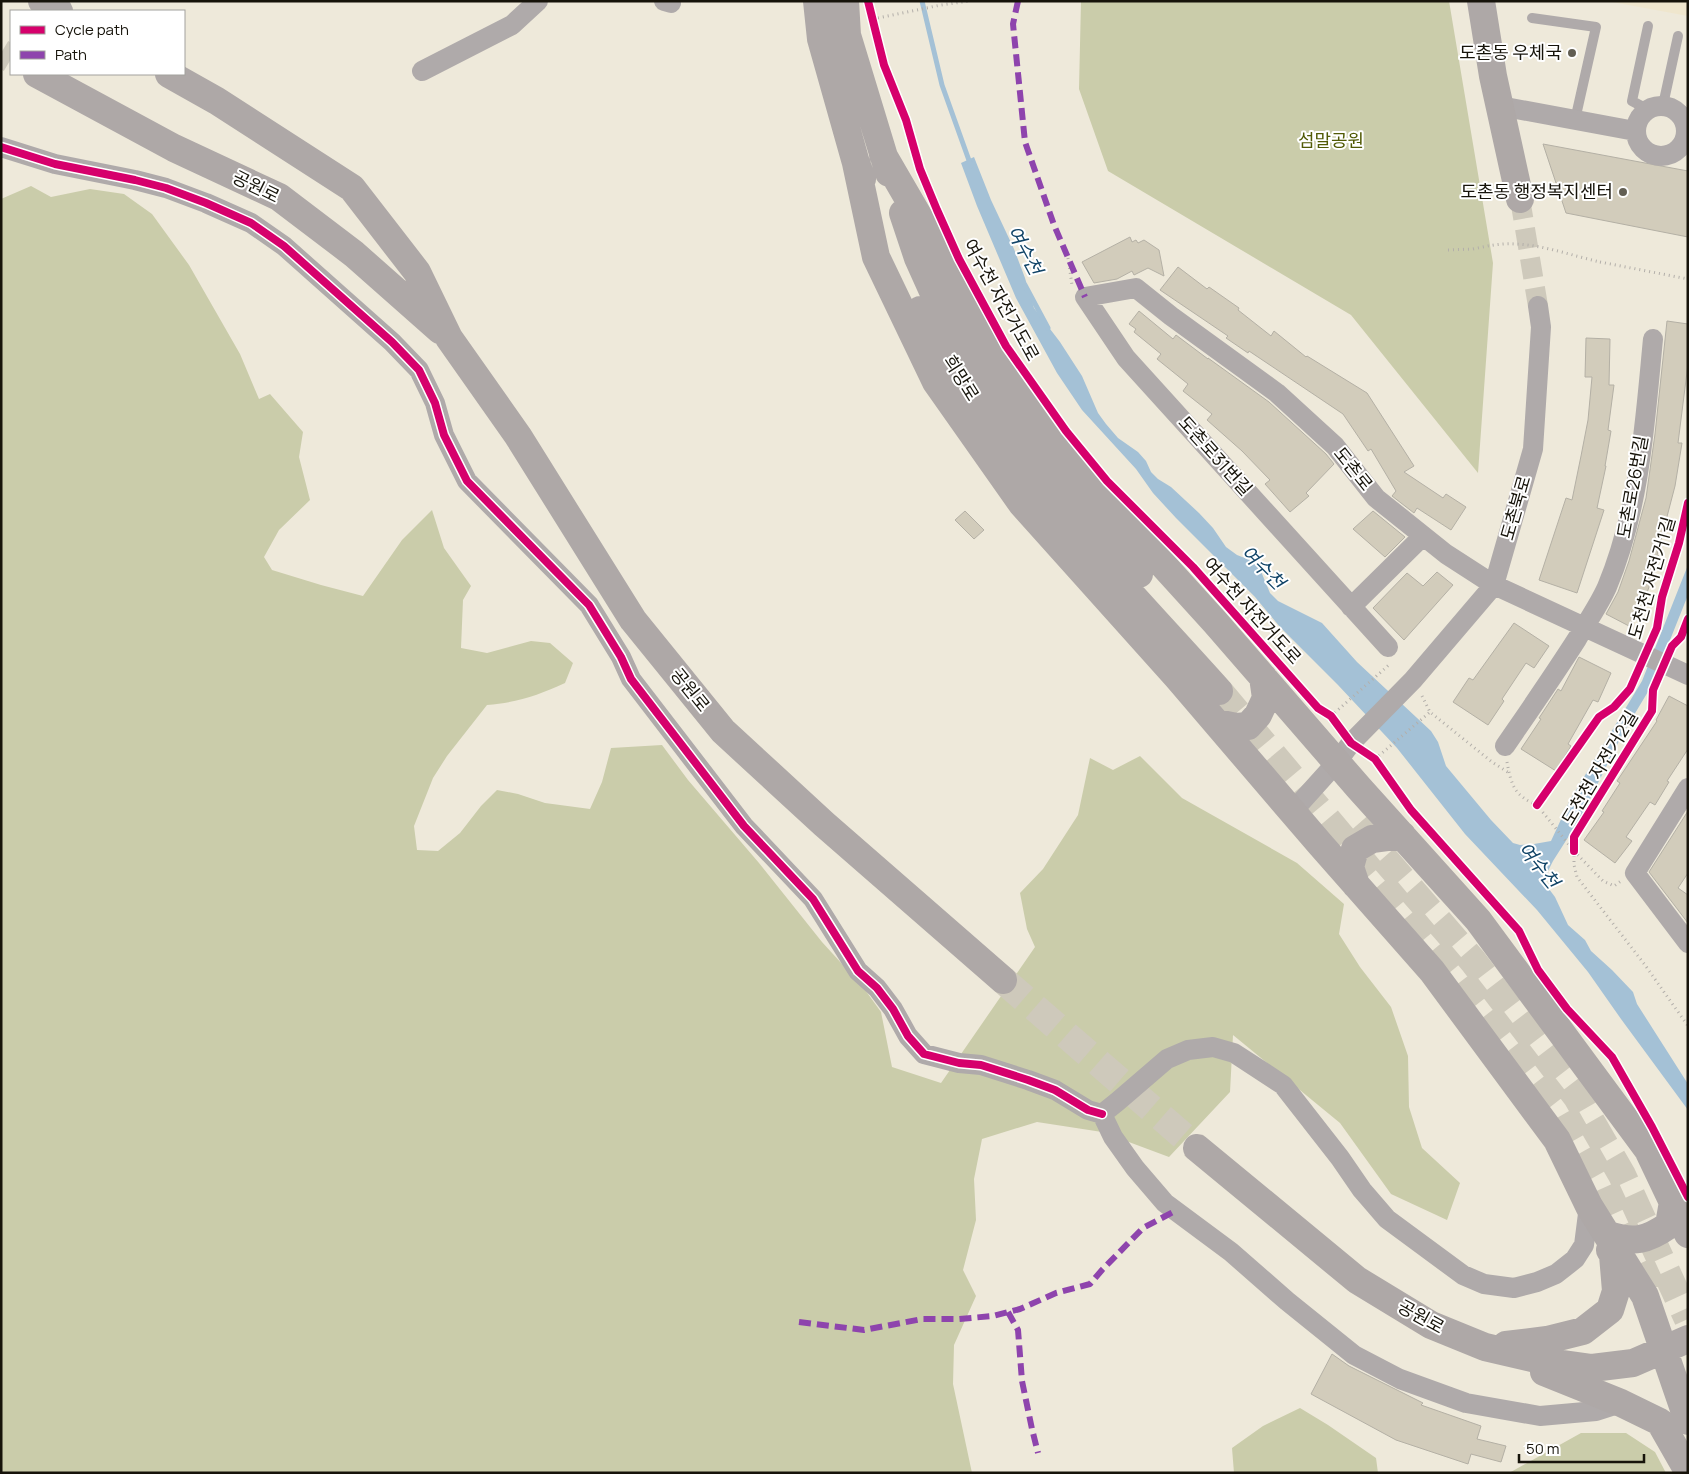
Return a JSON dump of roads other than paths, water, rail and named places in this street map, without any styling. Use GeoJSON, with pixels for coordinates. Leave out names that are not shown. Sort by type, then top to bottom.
{"type":"FeatureCollection","features":[{"type":"Feature","properties":{"kind":"main road"},"geometry":{"type":"LineString","coordinates":[[42,1],[57,10]]}},
{"type":"Feature","properties":{"kind":"main road","name":"희망로"},"geometry":{"type":"LineString","coordinates":[[817,1],[821,39],[856,163],[919,307],[960,381],[1008,450],[1057,510],[1225,686],[1025,438],[936,298],[918,258],[883,156],[848,35],[845,1]]}},
{"type":"Feature","properties":{"kind":"main road"},"geometry":{"type":"LineString","coordinates":[[1481,1],[1493,76],[1520,199]]}},
{"type":"Feature","properties":{"kind":"main road","name":"공원로"},"geometry":{"type":"LineString","coordinates":[[39,75],[174,148],[279,197],[354,254],[449,338]]}},
{"type":"Feature","properties":{"kind":"main road","name":"공원로"},"geometry":{"type":"LineString","coordinates":[[172,75],[217,101],[352,188],[417,272],[449,338],[518,436],[633,620],[723,731],[824,824],[1003,980]]}},
{"type":"Feature","properties":{"kind":"main road"},"geometry":{"type":"LineString","coordinates":[[883,156],[955,279],[992,351],[1046,430],[1136,535],[1264,677],[1344,753],[1402,835],[1478,920],[1648,1150],[1688,1234]]}},
{"type":"Feature","properties":{"kind":"main road"},"geometry":{"type":"LineString","coordinates":[[856,163],[876,256],[936,382],[1022,504],[1217,723],[1292,812],[1432,971],[1557,1140],[1613,1255],[1616,1291],[1610,1310],[1583,1331],[1547,1340],[1485,1347]]}},
{"type":"Feature","properties":{"kind":"main road"},"geometry":{"type":"LineString","coordinates":[[1217,723],[1236,727],[1248,726],[1258,715],[1266,698],[1264,677]]}},
{"type":"Feature","properties":{"kind":"main road"},"geometry":{"type":"LineString","coordinates":[[1356,885],[1350,866],[1355,849],[1372,839],[1402,835]]}},
{"type":"Feature","properties":{"kind":"main road","name":"공원로"},"geometry":{"type":"LineString","coordinates":[[1197,1148],[1358,1280],[1430,1325],[1485,1347],[1549,1362],[1592,1368],[1633,1363],[1676,1344]]}},
{"type":"Feature","properties":{"kind":"main road"},"geometry":{"type":"LineString","coordinates":[[1608,1235],[1624,1240],[1638,1241],[1654,1235],[1668,1225],[1673,1202]]}},
{"type":"Feature","properties":{"kind":"main road"},"geometry":{"type":"LineString","coordinates":[[1589,1206],[1676,1344],[1688,1420]]}},
{"type":"Feature","properties":{"kind":"main road"},"geometry":{"type":"LineString","coordinates":[[1485,1347],[1660,1422],[1688,1471]]}},
{"type":"Feature","properties":{"kind":"street"},"geometry":{"type":"LineString","coordinates":[[422,71],[512,25],[538,1]]}},
{"type":"Feature","properties":{"kind":"street"},"geometry":{"type":"LineString","coordinates":[[1500,106],[1635,131]]}},
{"type":"Feature","properties":{"kind":"street"},"geometry":{"type":"LineString","coordinates":[[1655,107],[1672,108],[1679,112],[1684,119],[1687,136],[1677,150],[1670,155],[1654,156],[1646,152],[1636,139],[1636,122],[1640,115],[1655,107]]}},
{"type":"Feature","properties":{"kind":"street"},"geometry":{"type":"LineString","coordinates":[[1,147],[55,164],[166,188],[206,203],[251,224],[284,246],[392,342],[419,370],[435,403],[444,435],[467,481],[589,605],[621,657],[631,679],[744,826],[813,899],[858,971],[877,988],[893,1010],[908,1036],[924,1054],[958,1063],[981,1065],[1028,1080],[1055,1090],[1088,1110],[1102,1114],[1114,1137],[1135,1168],[1165,1203],[1231,1252],[1287,1301],[1354,1355],[1400,1379],[1466,1404],[1540,1416],[1596,1411],[1621,1404]]}},
{"type":"Feature","properties":{"kind":"street","name":"도촌로"},"geometry":{"type":"LineString","coordinates":[[1136,288],[1277,393],[1335,446],[1376,498],[1446,554],[1494,585],[1688,674]]}},
{"type":"Feature","properties":{"kind":"street","name":"도촌로31번길"},"geometry":{"type":"LineString","coordinates":[[1136,288],[1085,297],[1126,358],[1388,647]]}},
{"type":"Feature","properties":{"kind":"street","name":"도촌북로"},"geometry":{"type":"LineString","coordinates":[[1344,753],[1413,680],[1494,585],[1533,449],[1542,327],[1538,306]]}},
{"type":"Feature","properties":{"kind":"street","name":"도촌로26번길"},"geometry":{"type":"LineString","coordinates":[[1584,627],[1606,589],[1622,548],[1637,485],[1653,338]]}},
{"type":"Feature","properties":{"kind":"street"},"geometry":{"type":"LineString","coordinates":[[1351,607],[1423,536]]}},
{"type":"Feature","properties":{"kind":"street"},"geometry":{"type":"LineString","coordinates":[[1505,746],[1584,627]]}},
{"type":"Feature","properties":{"kind":"street"},"geometry":{"type":"LineString","coordinates":[[1292,812],[1344,753]]}},
{"type":"Feature","properties":{"kind":"street"},"geometry":{"type":"LineString","coordinates":[[1688,788],[1635,873],[1688,943]]}},
{"type":"Feature","properties":{"kind":"street"},"geometry":{"type":"LineString","coordinates":[[1102,1114],[1167,1059],[1188,1050],[1213,1047],[1234,1053],[1283,1085],[1340,1158],[1362,1190],[1387,1219],[1455,1270],[1484,1284],[1514,1288],[1537,1282],[1556,1274],[1576,1259],[1584,1245],[1589,1206]]}},
{"type":"Feature","properties":{"kind":"lane"},"geometry":{"type":"LineString","coordinates":[[1532,18],[1596,27],[1575,120]]}},
{"type":"Feature","properties":{"kind":"lane"},"geometry":{"type":"LineString","coordinates":[[1648,26],[1632,101],[1655,107],[1678,36]]}},
{"type":"Feature","properties":{"kind":"water"},"geometry":{"type":"Polygon","coordinates":[[[974,157],[991,200],[1014,249],[1034,308],[1060,342],[1082,376],[1098,413],[1106,424],[1118,438],[1138,452],[1158,479],[1171,487],[1199,513],[1213,528],[1226,547],[1237,555],[1250,560],[1260,569],[1270,593],[1278,601],[1322,623],[1357,662],[1431,731],[1438,742],[1446,766],[1513,843],[1520,845],[1551,841],[1570,800],[1642,681],[1688,565],[1688,595],[1652,685],[1622,735],[1581,817],[1553,861],[1543,881],[1555,897],[1568,925],[1585,940],[1591,951],[1633,992],[1637,1004],[1688,1084],[1688,1110],[1588,972],[1537,910],[1465,834],[1397,748],[1280,627],[1255,597],[1176,518],[1153,493],[1136,469],[1082,410],[1057,373],[1016,298],[961,163],[974,157]]]}},
{"type":"Feature","properties":{"kind":"waterway","name":"여수천"},"geometry":{"type":"LineString","coordinates":[[922,1],[942,85],[971,166]]}},
{"type":"Feature","properties":{"kind":"waterway","name":"여수천"},"geometry":{"type":"LineString","coordinates":[[1025,285],[1048,328]]}},
{"type":"Feature","properties":{"kind":"tunnel"},"geometry":{"type":"LineString","coordinates":[[1,53],[10,58]]}},
{"type":"Feature","properties":{"kind":"tunnel"},"geometry":{"type":"LineString","coordinates":[[1520,199],[1538,306]]}},
{"type":"Feature","properties":{"kind":"tunnel"},"geometry":{"type":"LineString","coordinates":[[1219,691],[1457,974],[1561,1108],[1604,1184],[1654,1293]]}},
{"type":"Feature","properties":{"kind":"tunnel"},"geometry":{"type":"LineString","coordinates":[[1356,826],[1473,961],[1577,1097],[1622,1175],[1688,1319]]}},
{"type":"Feature","properties":{"kind":"tunnel"},"geometry":{"type":"LineString","coordinates":[[1003,980],[1197,1148]]}},
{"type":"Feature","properties":{"kind":"place","name":"도촌동 우체국"},"geometry":{"type":"Point","coordinates":[1572,53]}},
{"type":"Feature","properties":{"kind":"place","name":"도촌동 행정복지센터"},"geometry":{"type":"Point","coordinates":[1623,192]}},
{"type":"Feature","properties":{"kind":"park label","name":"섬말공원"},"geometry":{"type":"Point","coordinates":[1331,141]}}]}
